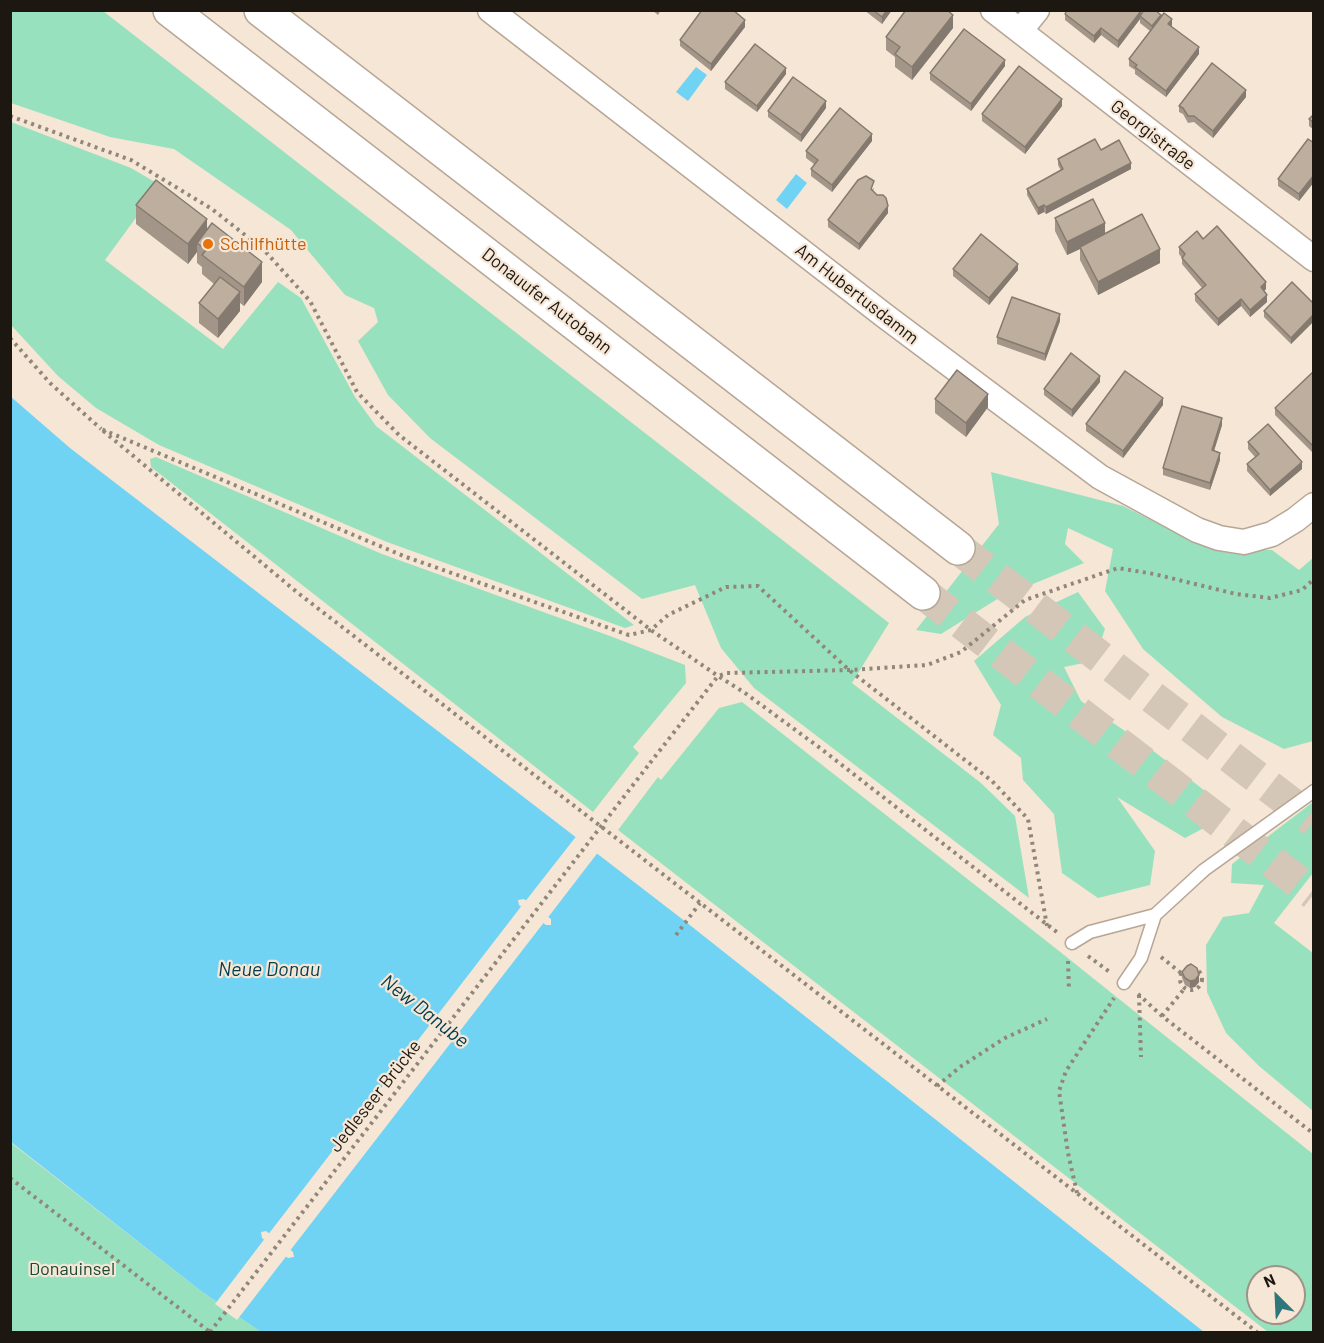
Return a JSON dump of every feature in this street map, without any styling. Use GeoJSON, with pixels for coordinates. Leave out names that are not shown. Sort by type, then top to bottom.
{"type":"FeatureCollection","features":[{"type":"Feature","properties":{"kind":"highway","name":"Donauufer Autobahn"},"geometry":{"type":"LineString","coordinates":[[170,10],[923,592]]}},
{"type":"Feature","properties":{"kind":"highway"},"geometry":{"type":"LineString","coordinates":[[261,10],[958,548]]}},
{"type":"Feature","properties":{"kind":"street","name":"Am Hubertusdamm"},"geometry":{"type":"LineString","coordinates":[[490,10],[885,316],[1100,477],[1197,530],[1219,538],[1244,542],[1272,534],[1314,505]]}},
{"type":"Feature","properties":{"kind":"street","name":"Georgistraße"},"geometry":{"type":"LineString","coordinates":[[993,10],[1314,260]]}},
{"type":"Feature","properties":{"kind":"street"},"geometry":{"type":"LineString","coordinates":[[1020,31],[1037,10]]}},
{"type":"Feature","properties":{"kind":"lane"},"geometry":{"type":"LineString","coordinates":[[1072,943],[1090,932],[1155,915],[1204,870],[1314,791]]}},
{"type":"Feature","properties":{"kind":"lane"},"geometry":{"type":"LineString","coordinates":[[1124,982],[1142,958],[1155,915]]}},
{"type":"Feature","properties":{"kind":"path"},"geometry":{"type":"LineString","coordinates":[[10,116],[131,160],[212,209],[264,250],[310,301],[357,392],[399,435],[651,630],[745,693],[820,748],[1047,926],[1124,982],[1162,1016],[1314,1134]]}},
{"type":"Feature","properties":{"kind":"path"},"geometry":{"type":"LineString","coordinates":[[10,338],[50,383],[101,429],[298,593],[1257,1332]]}},
{"type":"Feature","properties":{"kind":"path"},"geometry":{"type":"LineString","coordinates":[[101,429],[406,558],[629,635],[651,630],[668,615],[726,587],[758,586],[849,670],[992,781],[1028,819],[1047,926]]}},
{"type":"Feature","properties":{"kind":"path"},"geometry":{"type":"LineString","coordinates":[[718,676],[727,673],[849,670],[927,665],[961,652],[1025,600],[1118,568],[1154,574],[1236,594],[1270,598],[1302,590],[1314,579]]}},
{"type":"Feature","properties":{"kind":"path","name":"Jedleseer Brücke"},"geometry":{"type":"LineString","coordinates":[[210,1332],[718,676]]}},
{"type":"Feature","properties":{"kind":"path"},"geometry":{"type":"LineString","coordinates":[[676,935],[700,903]]}},
{"type":"Feature","properties":{"kind":"path"},"geometry":{"type":"LineString","coordinates":[[1069,991],[1068,958],[1072,943]]}},
{"type":"Feature","properties":{"kind":"path"},"geometry":{"type":"LineString","coordinates":[[1146,945],[1181,973]]}},
{"type":"Feature","properties":{"kind":"path"},"geometry":{"type":"LineString","coordinates":[[1193,968],[1201,973],[1204,982],[1198,990],[1189,991],[1182,986],[1179,977],[1181,973],[1185,969],[1193,968]]}},
{"type":"Feature","properties":{"kind":"path"},"geometry":{"type":"LineString","coordinates":[[1077,1194],[1068,1153],[1059,1091],[1066,1071],[1124,982]]}},
{"type":"Feature","properties":{"kind":"path"},"geometry":{"type":"LineString","coordinates":[[1162,1016],[1185,988]]}},
{"type":"Feature","properties":{"kind":"path"},"geometry":{"type":"LineString","coordinates":[[1139,994],[1141,1057]]}},
{"type":"Feature","properties":{"kind":"path"},"geometry":{"type":"LineString","coordinates":[[937,1086],[960,1067],[1005,1038],[1047,1019]]}},
{"type":"Feature","properties":{"kind":"path"},"geometry":{"type":"LineString","coordinates":[[10,1178],[210,1332]]}},
{"type":"Feature","properties":{"kind":"green space"},"geometry":{"type":"Polygon","coordinates":[[[11,10],[103,11],[889,623],[852,683],[981,783],[1015,816],[1029,898],[754,688],[721,648],[695,585],[642,599],[430,438],[388,395],[358,341],[378,322],[374,308],[345,295],[291,230],[174,149],[110,137],[11,103],[11,10]]]}},
{"type":"Feature","properties":{"kind":"green space"},"geometry":{"type":"Polygon","coordinates":[[[11,122],[131,168],[160,185],[105,260],[223,349],[278,282],[301,298],[355,397],[376,426],[634,625],[625,628],[387,542],[159,445],[96,408],[58,376],[11,325],[11,122]]]}},
{"type":"Feature","properties":{"kind":"green space"},"geometry":{"type":"Polygon","coordinates":[[[156,457],[382,554],[685,665],[686,683],[633,747],[639,753],[593,812],[151,467],[150,459],[156,457]]]}},
{"type":"Feature","properties":{"kind":"green space"},"geometry":{"type":"Polygon","coordinates":[[[991,472],[1123,506],[1210,549],[1272,550],[1299,570],[1313,558],[1313,741],[1284,749],[1222,717],[1143,649],[1105,591],[1113,549],[1068,528],[1065,544],[1084,563],[999,598],[941,634],[916,630],[999,524],[991,472]]]}},
{"type":"Feature","properties":{"kind":"green space"},"geometry":{"type":"Polygon","coordinates":[[[1078,592],[1105,629],[1094,661],[1064,667],[1081,701],[1147,746],[1209,794],[1202,829],[1185,838],[1117,797],[1155,851],[1150,885],[1098,898],[1062,873],[1054,814],[1023,780],[1021,758],[993,735],[1001,705],[974,661],[1025,617],[1078,592]]]}},
{"type":"Feature","properties":{"kind":"green space"},"geometry":{"type":"Polygon","coordinates":[[[742,702],[1313,1154],[1313,1332],[1268,1332],[1259,1325],[1306,1325],[1306,1265],[1246,1265],[1246,1315],[618,830],[658,777],[661,780],[719,708],[742,702]]]}},
{"type":"Feature","properties":{"kind":"green space"},"geometry":{"type":"Polygon","coordinates":[[[1313,802],[1313,873],[1274,923],[1313,953],[1313,1111],[1259,1066],[1226,1033],[1207,992],[1206,945],[1223,917],[1249,913],[1264,885],[1231,883],[1232,864],[1313,802]]]}},
{"type":"Feature","properties":{"kind":"green space","name":"Donauinsel"},"geometry":{"type":"Polygon","coordinates":[[[10,1142],[201,1291],[261,1332],[11,1332],[10,1142]]]}},
{"type":"Feature","properties":{"kind":"water"},"geometry":{"type":"Polygon","coordinates":[[[696,67],[707,75],[688,101],[676,92],[696,67]]]}},
{"type":"Feature","properties":{"kind":"water"},"geometry":{"type":"Polygon","coordinates":[[[796,174],[807,183],[787,209],[776,200],[796,174]]]}},
{"type":"Feature","properties":{"kind":"water","name":"Neue Donau"},"geometry":{"type":"Polygon","coordinates":[[[10,396],[70,448],[686,922],[1204,1332],[261,1332],[201,1291],[11,1142],[10,396]],[[524,899],[518,900],[519,905],[546,925],[551,925],[551,919],[524,899]],[[266,1231],[261,1232],[262,1238],[288,1258],[294,1257],[293,1252],[266,1231]]]}},
{"type":"Feature","properties":{"kind":"pier"},"geometry":{"type":"Polygon","coordinates":[[[578,834],[599,851],[546,920],[524,903],[578,834]]]}},
{"type":"Feature","properties":{"kind":"pier"},"geometry":{"type":"Polygon","coordinates":[[[523,904],[545,921],[289,1252],[267,1236],[523,904]]]}},
{"type":"Feature","properties":{"kind":"pier"},"geometry":{"type":"Polygon","coordinates":[[[266,1237],[288,1254],[237,1320],[215,1304],[266,1237]]]}},
{"type":"Feature","properties":{"kind":"building"},"geometry":{"type":"Polygon","coordinates":[[[702,10],[733,10],[745,20],[711,64],[680,40],[702,10]]]}},
{"type":"Feature","properties":{"kind":"building"},"geometry":{"type":"Polygon","coordinates":[[[873,10],[887,10],[882,17],[873,10]]]}},
{"type":"Feature","properties":{"kind":"building"},"geometry":{"type":"Polygon","coordinates":[[[906,10],[947,10],[953,15],[912,67],[895,54],[900,47],[886,37],[906,10]]]}},
{"type":"Feature","properties":{"kind":"building"},"geometry":{"type":"Polygon","coordinates":[[[1067,10],[1141,11],[1118,41],[1101,28],[1094,36],[1065,14],[1067,10]]]}},
{"type":"Feature","properties":{"kind":"building"},"geometry":{"type":"Polygon","coordinates":[[[1144,10],[1155,10],[1161,15],[1152,26],[1140,16],[1144,10]]]}},
{"type":"Feature","properties":{"kind":"building"},"geometry":{"type":"Polygon","coordinates":[[[1164,13],[1172,19],[1168,24],[1199,47],[1166,91],[1135,67],[1137,65],[1129,59],[1164,13]]]}},
{"type":"Feature","properties":{"kind":"building"},"geometry":{"type":"Polygon","coordinates":[[[964,29],[1005,60],[971,104],[930,73],[964,29]]]}},
{"type":"Feature","properties":{"kind":"building"},"geometry":{"type":"Polygon","coordinates":[[[755,44],[786,68],[757,106],[725,82],[755,44]]]}},
{"type":"Feature","properties":{"kind":"building"},"geometry":{"type":"Polygon","coordinates":[[[1212,63],[1246,90],[1213,131],[1194,116],[1188,116],[1179,106],[1212,63]]]}},
{"type":"Feature","properties":{"kind":"building"},"geometry":{"type":"Polygon","coordinates":[[[1019,66],[1062,99],[1025,147],[982,114],[1019,66]]]}},
{"type":"Feature","properties":{"kind":"building"},"geometry":{"type":"Polygon","coordinates":[[[793,77],[826,101],[801,135],[768,111],[793,77]]]}},
{"type":"Feature","properties":{"kind":"building"},"geometry":{"type":"Polygon","coordinates":[[[840,108],[872,134],[832,185],[811,169],[818,160],[806,151],[840,108]]]}},
{"type":"Feature","properties":{"kind":"building"},"geometry":{"type":"Polygon","coordinates":[[[1095,139],[1101,150],[1119,140],[1131,163],[1046,207],[1044,205],[1038,208],[1027,189],[1063,169],[1058,159],[1095,139]]]}},
{"type":"Feature","properties":{"kind":"building"},"geometry":{"type":"Polygon","coordinates":[[[1308,139],[1314,143],[1314,175],[1299,194],[1278,179],[1308,139]]]}},
{"type":"Feature","properties":{"kind":"building"},"geometry":{"type":"Polygon","coordinates":[[[866,176],[874,181],[871,189],[877,195],[883,195],[886,198],[888,206],[859,244],[828,220],[858,180],[866,176]]]}},
{"type":"Feature","properties":{"kind":"building"},"geometry":{"type":"Polygon","coordinates":[[[156,180],[207,219],[188,244],[136,205],[156,180]]]}},
{"type":"Feature","properties":{"kind":"building"},"geometry":{"type":"Polygon","coordinates":[[[1093,199],[1105,223],[1067,242],[1055,218],[1093,199]]]}},
{"type":"Feature","properties":{"kind":"building"},"geometry":{"type":"Polygon","coordinates":[[[1142,214],[1160,249],[1098,282],[1080,247],[1142,214]]]}},
{"type":"Feature","properties":{"kind":"building"},"geometry":{"type":"Polygon","coordinates":[[[212,223],[262,262],[244,287],[202,255],[206,250],[197,243],[212,223]]]}},
{"type":"Feature","properties":{"kind":"building"},"geometry":{"type":"Polygon","coordinates":[[[1217,226],[1266,282],[1261,287],[1267,295],[1250,310],[1241,299],[1218,319],[1195,294],[1206,285],[1182,258],[1185,254],[1179,247],[1197,231],[1203,239],[1217,226]]]}},
{"type":"Feature","properties":{"kind":"building"},"geometry":{"type":"Polygon","coordinates":[[[981,234],[1018,264],[989,298],[953,269],[981,234]]]}},
{"type":"Feature","properties":{"kind":"building"},"geometry":{"type":"Polygon","coordinates":[[[220,277],[240,292],[218,319],[199,303],[220,277]]]}},
{"type":"Feature","properties":{"kind":"building"},"geometry":{"type":"Polygon","coordinates":[[[1292,282],[1314,304],[1314,314],[1291,338],[1264,311],[1292,282]]]}},
{"type":"Feature","properties":{"kind":"building"},"geometry":{"type":"Polygon","coordinates":[[[1012,297],[1060,314],[1045,354],[997,337],[1012,297]]]}},
{"type":"Feature","properties":{"kind":"building"},"geometry":{"type":"Polygon","coordinates":[[[1071,353],[1100,376],[1072,410],[1044,389],[1071,353]]]}},
{"type":"Feature","properties":{"kind":"building"},"geometry":{"type":"Polygon","coordinates":[[[957,370],[988,394],[966,423],[935,399],[957,370]]]}},
{"type":"Feature","properties":{"kind":"building"},"geometry":{"type":"Polygon","coordinates":[[[1125,371],[1163,398],[1123,451],[1086,424],[1125,371]]]}},
{"type":"Feature","properties":{"kind":"building"},"geometry":{"type":"Polygon","coordinates":[[[1314,371],[1314,447],[1275,408],[1314,371]]]}},
{"type":"Feature","properties":{"kind":"building"},"geometry":{"type":"Polygon","coordinates":[[[1182,406],[1222,418],[1212,450],[1220,453],[1210,483],[1163,468],[1182,406]]]}},
{"type":"Feature","properties":{"kind":"building"},"geometry":{"type":"Polygon","coordinates":[[[1268,424],[1302,462],[1270,490],[1247,464],[1259,454],[1248,442],[1268,424]]]}},
{"type":"Feature","properties":{"kind":"building"},"geometry":{"type":"Polygon","coordinates":[[[1191,964],[1197,968],[1199,975],[1195,980],[1190,981],[1182,972],[1191,964]]]}},
{"type":"Feature","properties":{"kind":"tunnel"},"geometry":{"type":"LineString","coordinates":[[958,548],[1314,821]]}},
{"type":"Feature","properties":{"kind":"tunnel"},"geometry":{"type":"LineString","coordinates":[[923,593],[1314,894]]}},
{"type":"Feature","properties":{"kind":"place","name":"Schilfhütte"},"geometry":{"type":"Point","coordinates":[208,244]}},
{"type":"Feature","properties":{"kind":"water label","name":"New Danube"},"geometry":{"type":"Point","coordinates":[425,1011]}}]}
